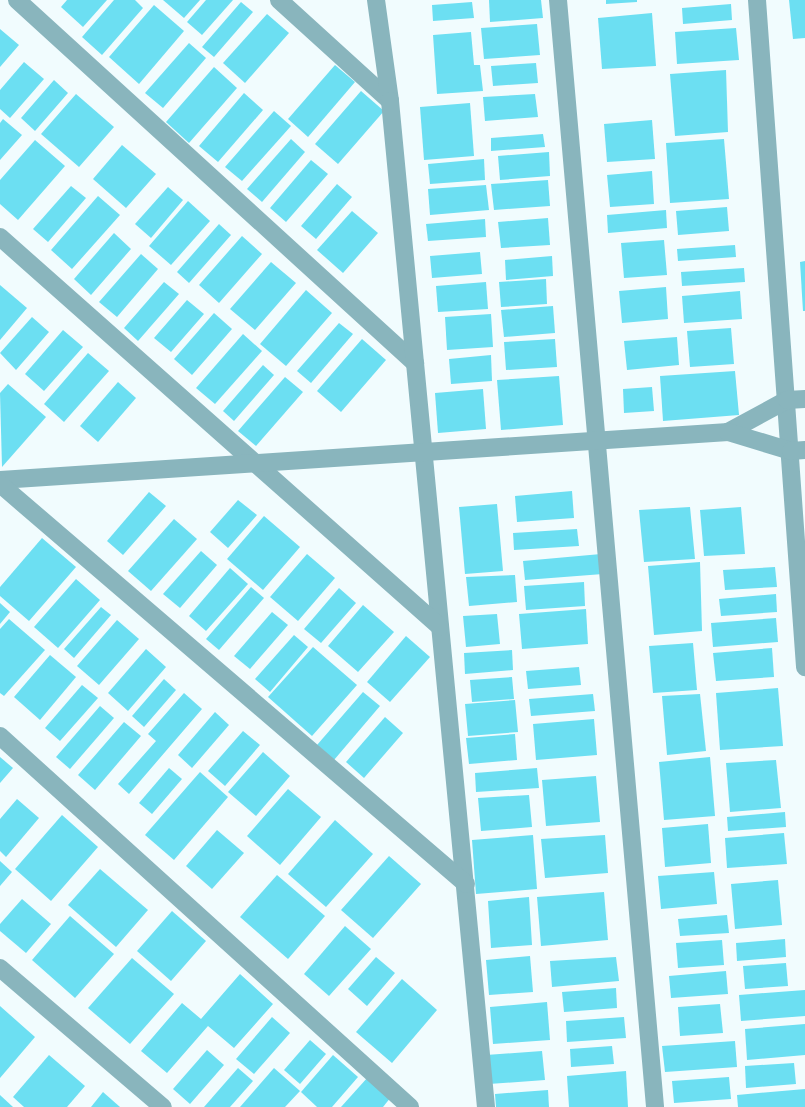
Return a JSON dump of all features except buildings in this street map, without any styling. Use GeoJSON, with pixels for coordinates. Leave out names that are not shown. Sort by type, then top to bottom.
{"type":"FeatureCollection","features":[{"type":"Feature","properties":{"kind":"street"},"geometry":{"type":"LineString","coordinates":[[17,0],[416,363]]}},
{"type":"Feature","properties":{"kind":"street"},"geometry":{"type":"LineString","coordinates":[[279,0],[390,101]]}},
{"type":"Feature","properties":{"kind":"street"},"geometry":{"type":"LineString","coordinates":[[376,0],[390,101],[486,1107]]}},
{"type":"Feature","properties":{"kind":"street"},"geometry":{"type":"LineString","coordinates":[[558,0],[655,1107]]}},
{"type":"Feature","properties":{"kind":"street"},"geometry":{"type":"LineString","coordinates":[[757,0],[796,400],[805,667]]}},
{"type":"Feature","properties":{"kind":"street"},"geometry":{"type":"LineString","coordinates":[[0,237],[440,627]]}},
{"type":"Feature","properties":{"kind":"street"},"geometry":{"type":"LineString","coordinates":[[728,432],[796,400]]}},
{"type":"Feature","properties":{"kind":"street"},"geometry":{"type":"LineString","coordinates":[[0,482],[252,461],[728,432],[798,450]]}},
{"type":"Feature","properties":{"kind":"street"},"geometry":{"type":"LineString","coordinates":[[0,482],[466,884]]}},
{"type":"Feature","properties":{"kind":"street"},"geometry":{"type":"LineString","coordinates":[[0,736],[410,1107]]}},
{"type":"Feature","properties":{"kind":"street"},"geometry":{"type":"LineString","coordinates":[[0,968],[163,1107]]}}]}
